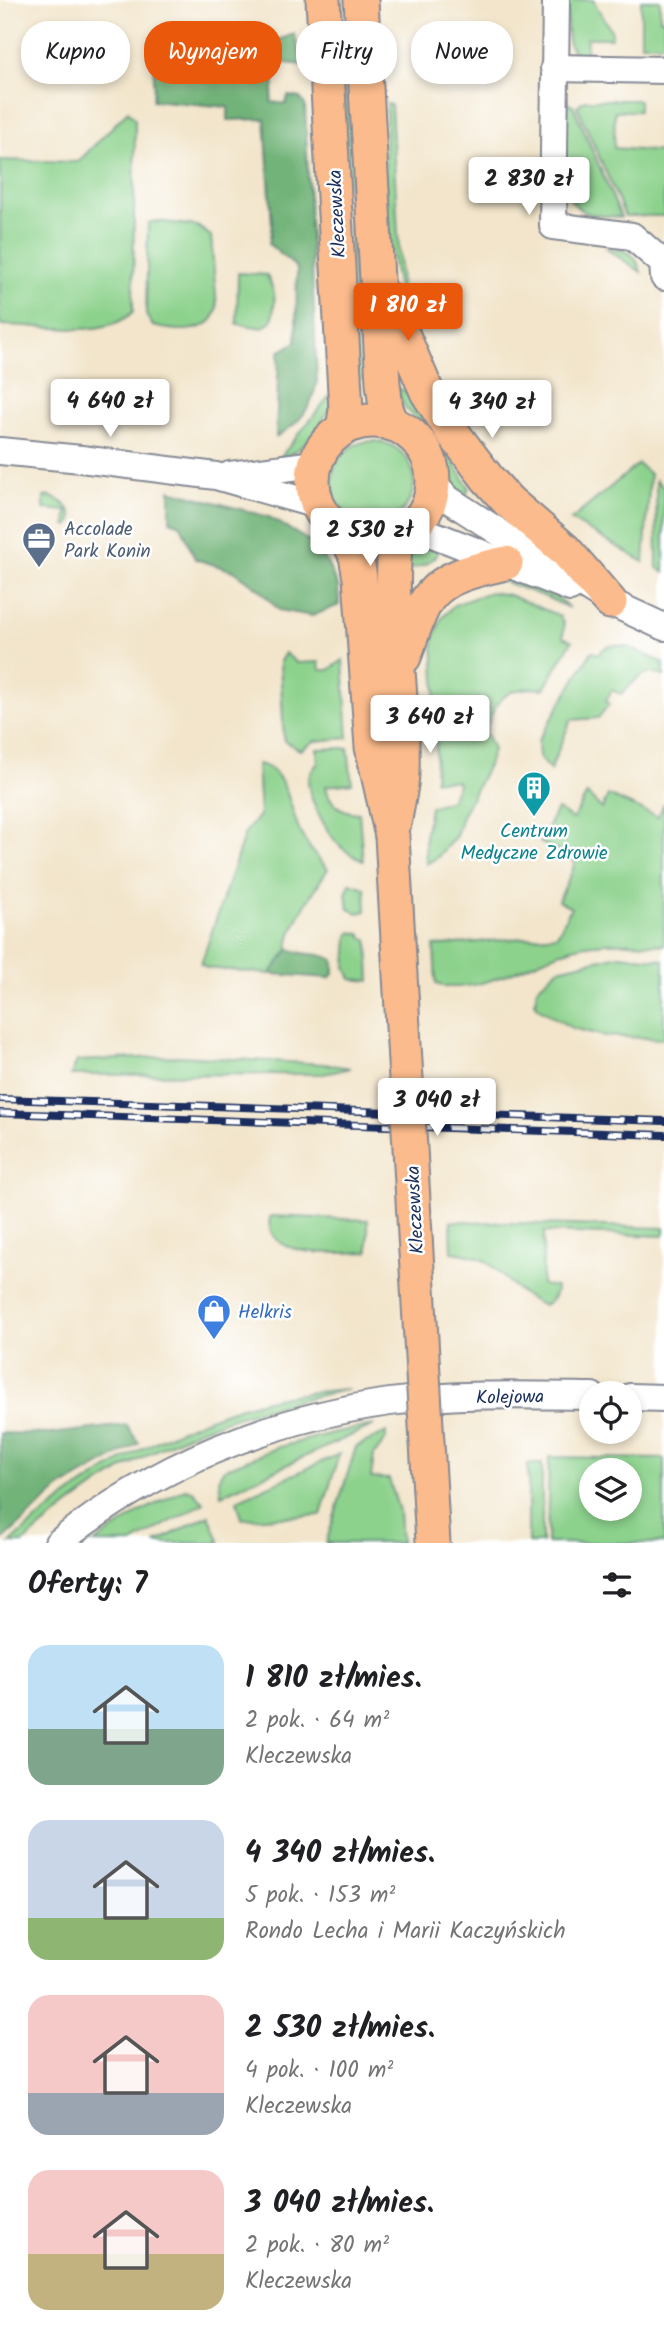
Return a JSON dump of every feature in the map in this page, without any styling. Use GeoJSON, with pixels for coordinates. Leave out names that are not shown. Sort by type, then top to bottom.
{"type":"FeatureCollection","features":[{"type":"Feature","properties":{"kind":"main road","name":"Kleczewska"},"geometry":{"type":"LineString","coordinates":[[323,0],[346,410],[343,429]]}},
{"type":"Feature","properties":{"kind":"main road","name":"Kleczewska"},"geometry":{"type":"LineString","coordinates":[[361,0],[383,383],[386,408],[392,424]]}},
{"type":"Feature","properties":{"kind":"main road"},"geometry":{"type":"LineString","coordinates":[[377,273],[427,392],[453,433],[508,501],[565,550],[610,601]]}},
{"type":"Feature","properties":{"kind":"main road"},"geometry":{"type":"LineString","coordinates":[[358,422],[392,424],[406,430],[417,440],[429,460],[433,482],[426,509],[404,531],[380,541],[346,535],[330,522],[317,505],[312,478],[315,464],[321,450],[343,429],[358,422]]}},
{"type":"Feature","properties":{"kind":"main road","name":"Kleczewska"},"geometry":{"type":"LineString","coordinates":[[392,836],[402,776],[400,670],[394,577],[404,531]]}},
{"type":"Feature","properties":{"kind":"main road","name":"Kleczewska"},"geometry":{"type":"LineString","coordinates":[[346,535],[356,556],[360,578],[372,747],[392,836],[433,1543]]}},
{"type":"Feature","properties":{"kind":"main road"},"geometry":{"type":"LineString","coordinates":[[400,670],[419,615],[431,595],[461,575],[506,563]]}},
{"type":"Feature","properties":{"kind":"street"},"geometry":{"type":"LineString","coordinates":[[556,0],[552,226],[632,236],[663,270]]}},
{"type":"Feature","properties":{"kind":"street"},"geometry":{"type":"LineString","coordinates":[[554,68],[664,70]]}},
{"type":"Feature","properties":{"kind":"street"},"geometry":{"type":"LineString","coordinates":[[0,451],[81,458],[216,476],[317,505]]}},
{"type":"Feature","properties":{"kind":"street"},"geometry":{"type":"LineString","coordinates":[[216,476],[315,464]]}},
{"type":"Feature","properties":{"kind":"street"},"geometry":{"type":"LineString","coordinates":[[433,482],[448,499],[470,514],[610,601],[664,627]]}},
{"type":"Feature","properties":{"kind":"street"},"geometry":{"type":"LineString","coordinates":[[404,531],[506,563],[543,579],[610,601]]}},
{"type":"Feature","properties":{"kind":"street","name":"Kolejowa"},"geometry":{"type":"LineString","coordinates":[[58,1543],[80,1525],[136,1489],[182,1464],[237,1440],[329,1413],[428,1399],[579,1396]]}},
{"type":"Feature","properties":{"kind":"street"},"geometry":{"type":"LineString","coordinates":[[642,1397],[664,1398]]}},
{"type":"Feature","properties":{"kind":"green space"},"geometry":{"type":"Polygon","coordinates":[[[568,0],[593,0],[612,32],[612,38],[587,38],[586,58],[572,50],[569,43],[568,0]]]}},
{"type":"Feature","properties":{"kind":"green space"},"geometry":{"type":"Polygon","coordinates":[[[641,0],[660,0],[660,19],[664,19],[664,44],[641,44],[641,0]]]}},
{"type":"Feature","properties":{"kind":"green space"},"geometry":{"type":"Polygon","coordinates":[[[294,34],[296,40],[296,64],[282,63],[282,39],[294,34]]]}},
{"type":"Feature","properties":{"kind":"green space"},"geometry":{"type":"Polygon","coordinates":[[[154,84],[274,84],[271,102],[286,104],[288,96],[300,98],[305,105],[317,382],[303,415],[276,437],[279,352],[296,342],[297,268],[269,244],[272,225],[265,119],[228,120],[228,107],[153,100],[154,84]]]}},
{"type":"Feature","properties":{"kind":"green space"},"geometry":{"type":"Polygon","coordinates":[[[344,87],[357,147],[370,378],[357,379],[344,87]]]}},
{"type":"Feature","properties":{"kind":"green space"},"geometry":{"type":"Polygon","coordinates":[[[585,100],[639,100],[639,111],[615,111],[614,148],[664,152],[664,216],[625,216],[577,106],[585,100]]]}},
{"type":"Feature","properties":{"kind":"green space"},"geometry":{"type":"Polygon","coordinates":[[[566,103],[573,105],[621,217],[594,215],[581,210],[565,189],[566,103]]]}},
{"type":"Feature","properties":{"kind":"green space"},"geometry":{"type":"Polygon","coordinates":[[[387,104],[391,105],[401,287],[407,324],[394,270],[387,215],[387,104]]]}},
{"type":"Feature","properties":{"kind":"green space"},"geometry":{"type":"Polygon","coordinates":[[[128,111],[135,119],[133,312],[120,321],[88,329],[0,325],[0,160],[78,162],[128,111]]]}},
{"type":"Feature","properties":{"kind":"green space"},"geometry":{"type":"Polygon","coordinates":[[[157,221],[197,226],[211,236],[217,308],[214,317],[200,327],[181,330],[153,326],[146,315],[148,223],[157,221]]]}},
{"type":"Feature","properties":{"kind":"green space"},"geometry":{"type":"Polygon","coordinates":[[[605,248],[629,253],[636,260],[641,272],[605,248]]]}},
{"type":"Feature","properties":{"kind":"green space"},"geometry":{"type":"Polygon","coordinates":[[[238,273],[267,275],[274,292],[274,307],[272,320],[263,328],[237,324],[238,273]]]}},
{"type":"Feature","properties":{"kind":"green space"},"geometry":{"type":"Polygon","coordinates":[[[396,388],[409,392],[469,487],[465,498],[452,484],[442,447],[405,408],[396,388]]]}},
{"type":"Feature","properties":{"kind":"green space"},"geometry":{"type":"Polygon","coordinates":[[[331,394],[333,401],[312,436],[298,450],[279,459],[331,394]]]}},
{"type":"Feature","properties":{"kind":"green space"},"geometry":{"type":"Polygon","coordinates":[[[365,441],[381,441],[396,448],[407,459],[414,474],[411,498],[402,511],[381,523],[365,523],[350,516],[339,505],[332,490],[332,474],[339,459],[350,448],[365,441]]]}},
{"type":"Feature","properties":{"kind":"green space"},"geometry":{"type":"Polygon","coordinates":[[[638,464],[650,474],[644,562],[571,520],[638,464]]]}},
{"type":"Feature","properties":{"kind":"green space"},"geometry":{"type":"Polygon","coordinates":[[[656,480],[664,488],[664,572],[657,568],[656,480]]]}},
{"type":"Feature","properties":{"kind":"green space"},"geometry":{"type":"Polygon","coordinates":[[[170,490],[269,517],[309,541],[320,549],[338,586],[339,605],[312,616],[279,610],[259,589],[234,571],[195,559],[181,525],[170,521],[170,490]]]}},
{"type":"Feature","properties":{"kind":"green space"},"geometry":{"type":"Polygon","coordinates":[[[49,496],[68,508],[72,521],[68,526],[67,511],[44,509],[44,497],[49,496]]]}},
{"type":"Feature","properties":{"kind":"green space"},"geometry":{"type":"Polygon","coordinates":[[[423,548],[439,550],[425,564],[405,569],[406,558],[423,548]]]}},
{"type":"Feature","properties":{"kind":"green space"},"geometry":{"type":"Polygon","coordinates":[[[510,577],[558,597],[569,608],[499,580],[510,577]]]}},
{"type":"Feature","properties":{"kind":"green space"},"geometry":{"type":"Polygon","coordinates":[[[490,592],[509,595],[560,616],[564,625],[563,637],[572,641],[544,689],[521,689],[504,696],[498,702],[486,732],[493,750],[488,765],[462,816],[456,836],[437,858],[426,864],[425,837],[430,807],[451,800],[458,784],[457,781],[435,780],[437,720],[433,641],[441,619],[454,605],[490,592]]]}},
{"type":"Feature","properties":{"kind":"green space"},"geometry":{"type":"Polygon","coordinates":[[[606,647],[628,647],[664,663],[664,676],[650,673],[640,676],[621,694],[612,690],[606,701],[609,704],[598,718],[571,720],[550,770],[539,757],[538,741],[592,651],[598,654],[606,647]]]}},
{"type":"Feature","properties":{"kind":"green space"},"geometry":{"type":"Polygon","coordinates":[[[285,653],[297,663],[319,662],[320,670],[329,670],[343,660],[348,738],[315,741],[300,750],[284,741],[280,661],[285,653]]]}},
{"type":"Feature","properties":{"kind":"green space"},"geometry":{"type":"Polygon","coordinates":[[[348,748],[352,783],[326,786],[330,798],[337,806],[359,813],[363,861],[351,855],[330,833],[315,807],[308,782],[318,763],[317,749],[348,748]]]}},
{"type":"Feature","properties":{"kind":"green space"},"geometry":{"type":"Polygon","coordinates":[[[257,764],[267,767],[281,780],[302,835],[328,869],[297,920],[289,941],[289,949],[270,974],[208,968],[201,964],[245,833],[260,814],[257,764]]]}},
{"type":"Feature","properties":{"kind":"green space"},"geometry":{"type":"Polygon","coordinates":[[[587,794],[602,809],[608,795],[658,817],[664,803],[664,945],[584,945],[486,982],[451,987],[436,984],[434,946],[557,935],[571,908],[558,901],[575,861],[540,842],[557,809],[573,819],[587,794]]]}},
{"type":"Feature","properties":{"kind":"green space"},"geometry":{"type":"Polygon","coordinates":[[[350,883],[365,888],[366,911],[358,913],[349,909],[346,894],[350,883]]]}},
{"type":"Feature","properties":{"kind":"green space"},"geometry":{"type":"Polygon","coordinates":[[[352,932],[368,939],[370,981],[351,979],[346,967],[348,936],[352,932]]]}},
{"type":"Feature","properties":{"kind":"green space"},"geometry":{"type":"Polygon","coordinates":[[[289,949],[334,960],[334,973],[329,978],[270,974],[289,949]]]}},
{"type":"Feature","properties":{"kind":"green space"},"geometry":{"type":"Polygon","coordinates":[[[619,955],[664,960],[664,1039],[604,1036],[572,1028],[538,1008],[535,1002],[537,988],[558,969],[619,955]]]}},
{"type":"Feature","properties":{"kind":"green space"},"geometry":{"type":"Polygon","coordinates":[[[179,1056],[324,1064],[351,1068],[324,1074],[71,1075],[77,1061],[179,1056]]]}},
{"type":"Feature","properties":{"kind":"green space"},"geometry":{"type":"Polygon","coordinates":[[[270,1216],[368,1220],[368,1252],[323,1253],[290,1247],[278,1241],[271,1231],[270,1216]]]}},
{"type":"Feature","properties":{"kind":"green space"},"geometry":{"type":"Polygon","coordinates":[[[451,1221],[664,1228],[664,1236],[544,1232],[542,1285],[556,1287],[553,1298],[543,1305],[526,1297],[485,1261],[452,1252],[451,1221]]]}},
{"type":"Feature","properties":{"kind":"green space"},"geometry":{"type":"Polygon","coordinates":[[[349,1389],[286,1403],[196,1431],[118,1472],[68,1506],[23,1543],[10,1543],[95,1477],[158,1441],[191,1426],[270,1399],[349,1389]]]}},
{"type":"Feature","properties":{"kind":"green space"},"geometry":{"type":"Polygon","coordinates":[[[126,1425],[139,1443],[60,1488],[0,1542],[0,1433],[49,1434],[126,1425]]]}},
{"type":"Feature","properties":{"kind":"green space"},"geometry":{"type":"Polygon","coordinates":[[[374,1425],[221,1495],[219,1477],[224,1469],[279,1447],[374,1425]]]}},
{"type":"Feature","properties":{"kind":"green space"},"geometry":{"type":"Polygon","coordinates":[[[386,1432],[386,1439],[374,1455],[371,1478],[389,1479],[399,1511],[401,1543],[326,1543],[356,1447],[386,1432]]]}},
{"type":"Feature","properties":{"kind":"green space"},"geometry":{"type":"Polygon","coordinates":[[[339,1454],[321,1515],[242,1519],[237,1500],[339,1454]]]}},
{"type":"Feature","properties":{"kind":"green space"},"geometry":{"type":"Polygon","coordinates":[[[549,1457],[606,1458],[579,1458],[579,1521],[642,1521],[642,1459],[664,1459],[664,1543],[547,1543],[549,1457]]]}},
{"type":"Feature","properties":{"kind":"green space"},"geometry":{"type":"Polygon","coordinates":[[[528,1464],[542,1464],[542,1543],[528,1543],[528,1464]]]}},
{"type":"Feature","properties":{"kind":"green space"},"geometry":{"type":"Polygon","coordinates":[[[185,1489],[193,1491],[204,1503],[132,1543],[94,1543],[138,1513],[185,1489]]]}},
{"type":"Feature","properties":{"kind":"green space"},"geometry":{"type":"Polygon","coordinates":[[[209,1515],[220,1543],[155,1543],[209,1515]]]}},
{"type":"Feature","properties":{"kind":"railway"},"geometry":{"type":"LineString","coordinates":[[0,1099],[664,1121]]}},
{"type":"Feature","properties":{"kind":"railway"},"geometry":{"type":"LineString","coordinates":[[0,1113],[664,1135]]}},
{"type":"Feature","properties":{"kind":"place","name":"Accolade Park Konin"},"geometry":{"type":"Point","coordinates":[39,569]}},
{"type":"Feature","properties":{"kind":"place","name":"Centrum Medyczne Zdrowie"},"geometry":{"type":"Point","coordinates":[534,818]}},
{"type":"Feature","properties":{"kind":"place","name":"Helkris"},"geometry":{"type":"Point","coordinates":[214,1341]}}]}
